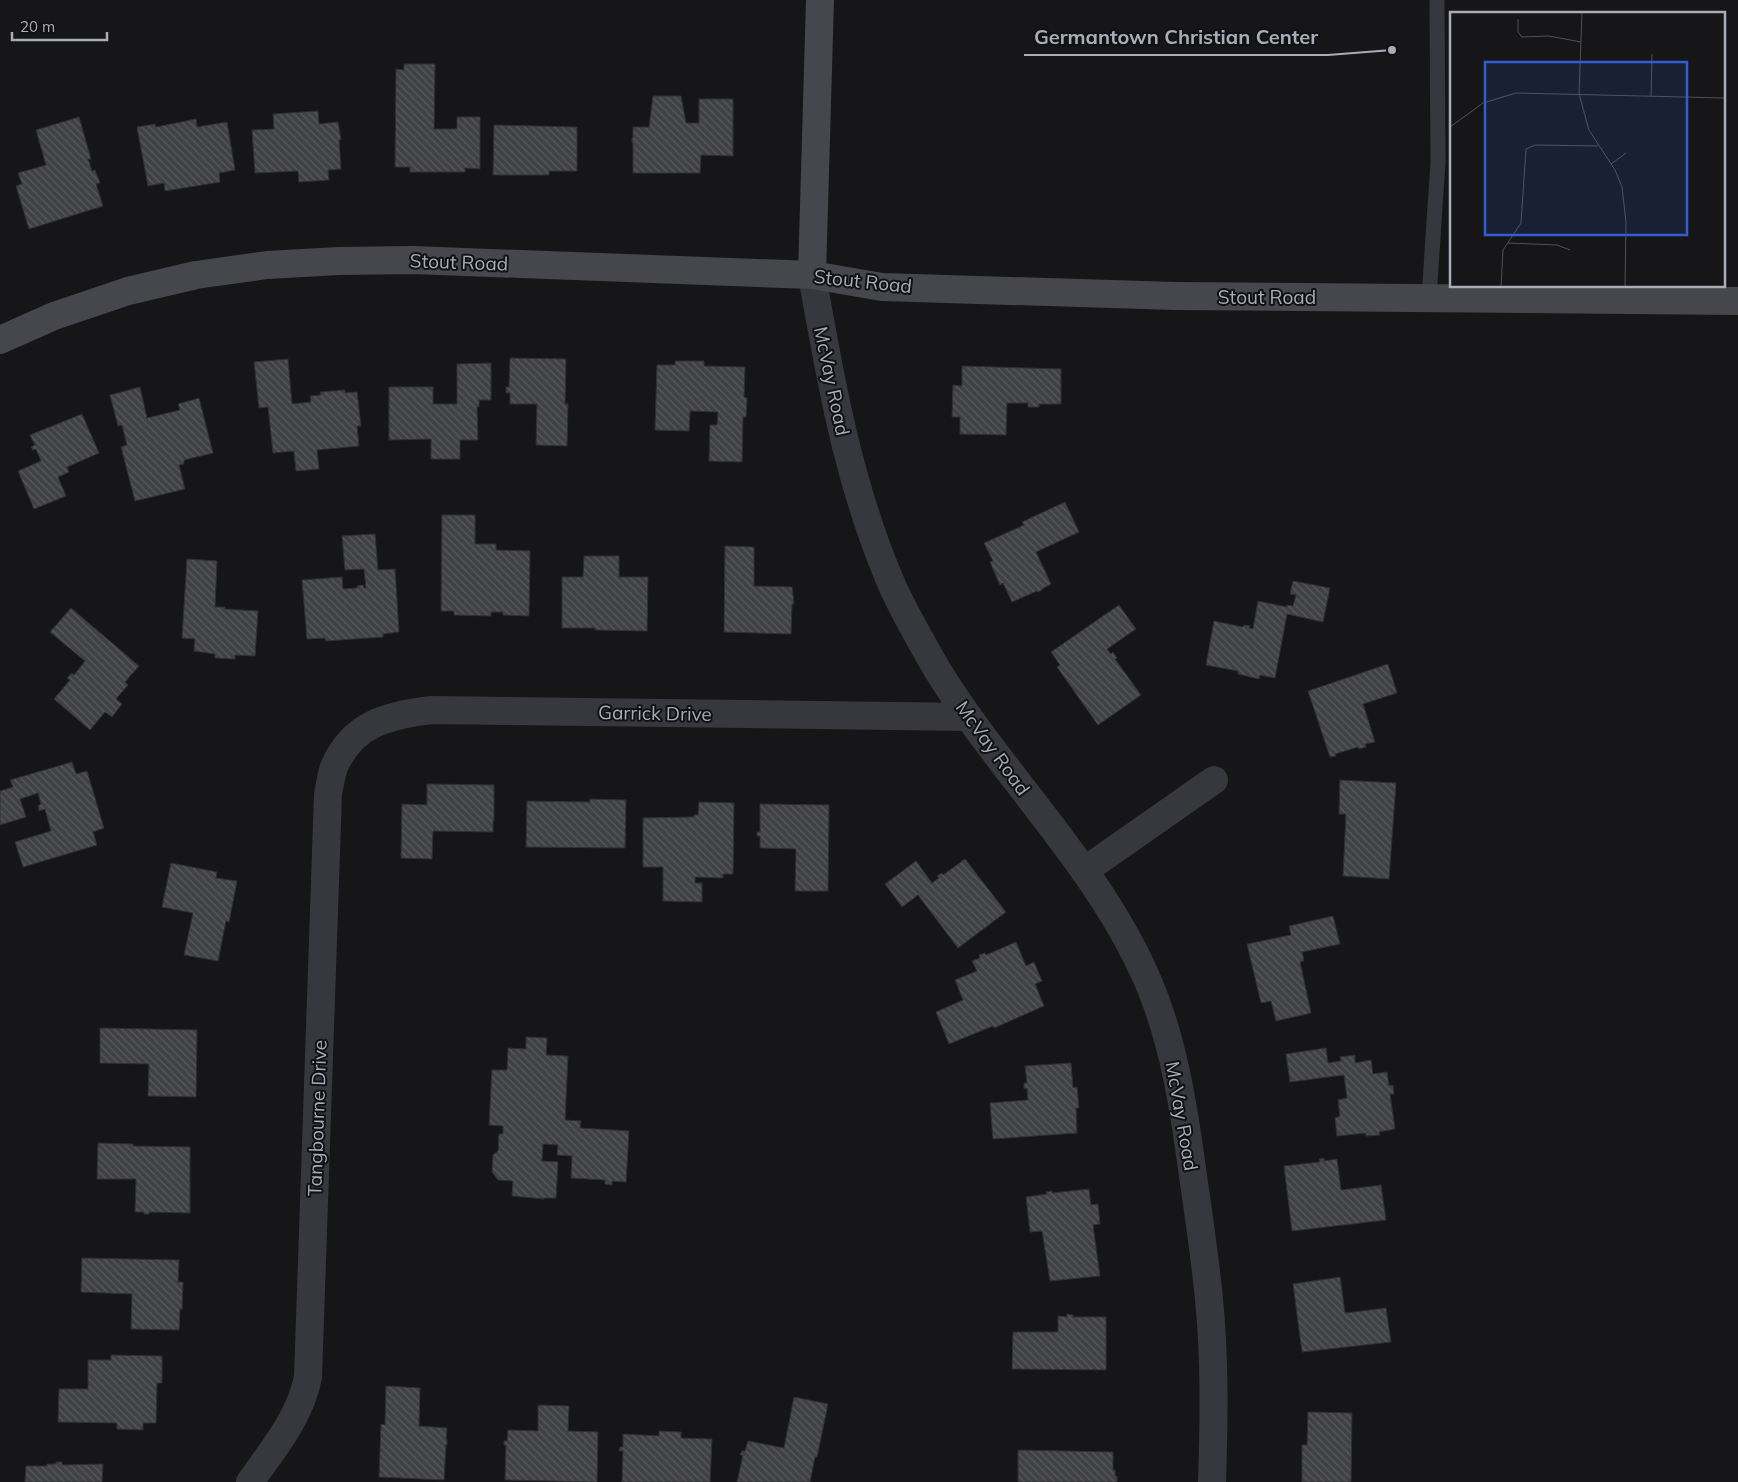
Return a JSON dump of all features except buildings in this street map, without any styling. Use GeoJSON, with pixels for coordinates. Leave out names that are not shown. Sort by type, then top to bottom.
{"type":"FeatureCollection","features":[{"type":"Feature","properties":{"kind":"street","name":"McVay Road"},"geometry":{"type":"LineString","coordinates":[[820,0],[812,275],[828,369],[849,462],[868,526],[890,582],[938,671],[969,717],[1084,871],[1118,923],[1147,978],[1163,1021],[1176,1070],[1190,1150],[1209,1301],[1213,1369],[1212,1482]]}},
{"type":"Feature","properties":{"kind":"street","name":"Stout Road"},"geometry":{"type":"LineString","coordinates":[[0,340],[54,316],[128,291],[196,275],[267,266],[339,261],[413,260],[812,275],[882,288],[953,288],[1175,296],[1738,301]]}},
{"type":"Feature","properties":{"kind":"street","name":"Garrick Drive"},"geometry":{"type":"LineString","coordinates":[[350,742],[372,724],[400,714],[432,710],[969,717]]}},
{"type":"Feature","properties":{"kind":"street","name":"Tangbourne Drive"},"geometry":{"type":"LineString","coordinates":[[250,1482],[297,1412],[303,1400],[308,1377],[328,794],[334,768],[350,742]]}},
{"type":"Feature","properties":{"kind":"street"},"geometry":{"type":"LineString","coordinates":[[1084,871],[1214,780]]}},
{"type":"Feature","properties":{"kind":"lane"},"geometry":{"type":"LineString","coordinates":[[1430,298],[1438,162],[1437,0]]}},
{"type":"Feature","properties":{"kind":"place","name":"Germantown Christian Center"},"geometry":{"type":"Point","coordinates":[1392,50]}}]}
